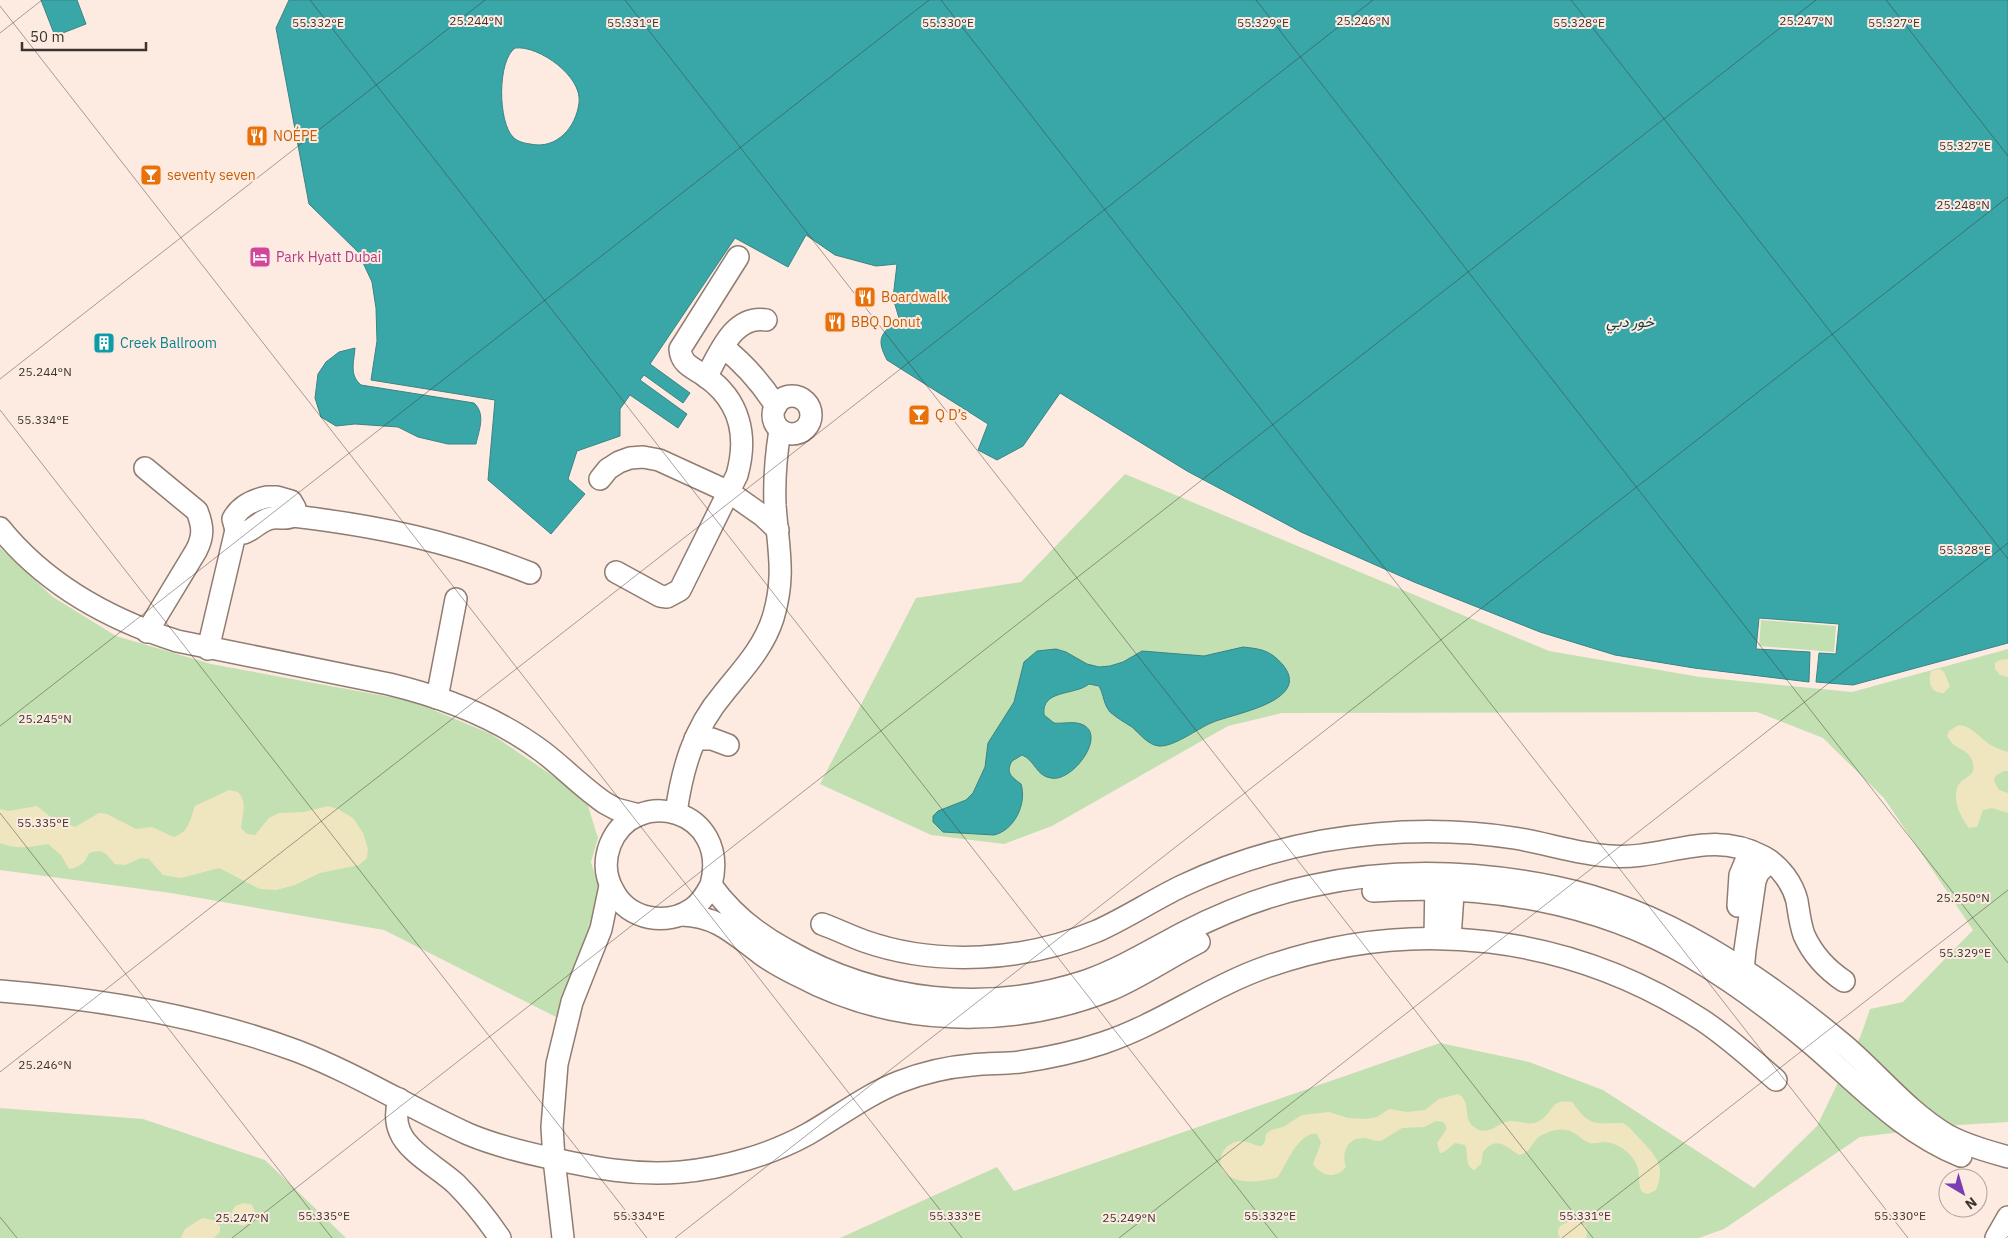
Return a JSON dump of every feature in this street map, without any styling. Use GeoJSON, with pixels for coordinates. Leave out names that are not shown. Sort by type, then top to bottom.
{"type":"FeatureCollection","features":[{"type":"Feature","properties":{"kind":"lane"},"geometry":{"type":"LineString","coordinates":[[616,572],[653,594],[667,597],[674,594],[684,584],[737,475],[743,444],[741,428],[736,413],[718,387],[683,362],[680,350],[738,257]]}},
{"type":"Feature","properties":{"kind":"lane"},"geometry":{"type":"LineString","coordinates":[[706,377],[735,328],[749,320],[766,320]]}},
{"type":"Feature","properties":{"kind":"lane"},"geometry":{"type":"LineString","coordinates":[[724,347],[758,380],[776,406]]}},
{"type":"Feature","properties":{"kind":"lane"},"geometry":{"type":"LineString","coordinates":[[676,813],[684,769],[695,739],[710,711],[751,661],[763,641],[772,620],[778,598],[781,576],[781,553],[775,480],[780,430],[774,419],[776,406],[780,401],[792,397],[804,401],[810,412],[808,425],[798,433],[792,434],[780,430]]}},
{"type":"Feature","properties":{"kind":"lane"},"geometry":{"type":"LineString","coordinates":[[600,479],[608,469],[618,462],[630,458],[643,457],[658,460],[729,492],[763,516],[778,530]]}},
{"type":"Feature","properties":{"kind":"lane"},"geometry":{"type":"LineString","coordinates":[[145,468],[196,511],[203,531],[201,542],[147,632]]}},
{"type":"Feature","properties":{"kind":"lane"},"geometry":{"type":"LineString","coordinates":[[208,649],[236,530],[244,533],[265,520],[273,518],[285,519],[293,516],[374,527],[414,535],[492,558],[530,573]]}},
{"type":"Feature","properties":{"kind":"lane"},"geometry":{"type":"LineString","coordinates":[[0,528],[29,560],[50,578],[82,600],[114,618],[147,632],[208,649],[389,684],[437,698],[473,712],[516,734],[564,768],[595,796],[616,809],[639,815]]}},
{"type":"Feature","properties":{"kind":"lane"},"geometry":{"type":"LineString","coordinates":[[437,698],[456,598]]}},
{"type":"Feature","properties":{"kind":"lane"},"geometry":{"type":"LineString","coordinates":[[695,739],[712,739],[728,745]]}},
{"type":"Feature","properties":{"kind":"lane"},"geometry":{"type":"LineString","coordinates":[[595,796],[606,823],[607,874],[610,886],[616,897],[637,914],[659,919],[694,915],[718,923],[788,970],[834,993],[873,1006],[913,1014],[954,1018],[1002,1016],[1035,1012],[1075,1002],[1225,913],[1267,898],[1311,886],[1356,878],[1401,874],[1445,883],[1512,880],[1559,888],[1605,901],[1675,930],[1737,976],[1890,1114],[1913,1132],[1963,1157],[2008,1170]]}},
{"type":"Feature","properties":{"kind":"lane"},"geometry":{"type":"LineString","coordinates":[[608,851],[619,830],[628,821],[639,815],[651,811],[676,813],[688,818],[706,835],[712,847],[715,860],[711,885],[704,897],[694,908],[682,915]]}},
{"type":"Feature","properties":{"kind":"lane"},"geometry":{"type":"LineString","coordinates":[[822,924],[866,942],[912,953],[959,958],[1007,955],[1053,946],[1098,930],[1183,886],[1228,867],[1274,852],[1321,841],[1369,834],[1417,831],[1465,832],[1513,838],[1609,856],[1633,857],[1707,844],[1733,846],[1750,851],[1770,861],[1782,872],[1791,885],[1803,931],[1810,946],[1830,972],[1844,981]]}},
{"type":"Feature","properties":{"kind":"lane"},"geometry":{"type":"LineString","coordinates":[[1737,976],[1740,875],[1750,851]]}},
{"type":"Feature","properties":{"kind":"lane"},"geometry":{"type":"LineString","coordinates":[[1737,976],[1755,881],[1758,873],[1770,861]]}},
{"type":"Feature","properties":{"kind":"lane"},"geometry":{"type":"LineString","coordinates":[[1442,938],[1445,883]]}},
{"type":"Feature","properties":{"kind":"lane"},"geometry":{"type":"LineString","coordinates":[[711,885],[728,907],[777,945],[841,977],[875,988],[946,1000],[982,1000],[1018,997],[1053,990],[1087,980],[1110,980]]}},
{"type":"Feature","properties":{"kind":"lane"},"geometry":{"type":"LineString","coordinates":[[563,1238],[554,1159],[554,1095],[562,1040],[572,1002],[605,915],[610,886]]}},
{"type":"Feature","properties":{"kind":"lane"},"geometry":{"type":"LineString","coordinates":[[595,943],[614,925],[637,914]]}},
{"type":"Feature","properties":{"kind":"lane"},"geometry":{"type":"LineString","coordinates":[[0,991],[125,1006],[238,1032],[294,1050],[349,1072],[474,1136],[513,1150],[596,1169],[638,1173],[681,1172],[724,1165],[765,1153],[805,1136],[865,1098],[917,1076],[972,1065],[1017,1062],[1060,1055],[1103,1043],[1144,1027],[1223,985],[1263,968],[1304,955],[1382,941],[1442,938],[1496,942],[1540,950],[1584,962],[1627,978],[1706,1022],[1776,1080]]}},
{"type":"Feature","properties":{"kind":"lane"},"geometry":{"type":"LineString","coordinates":[[1737,976],[1819,1024],[1935,1127],[1965,1143],[2008,1157]]}},
{"type":"Feature","properties":{"kind":"lane"},"geometry":{"type":"LineString","coordinates":[[400,1099],[396,1109],[396,1122],[406,1144],[455,1183],[473,1202],[500,1238]]}},
{"type":"Feature","properties":{"kind":"lane"},"geometry":{"type":"LineString","coordinates":[[1996,1238],[2008,1217]]}},
{"type":"Feature","properties":{"kind":"green space"},"geometry":{"type":"Polygon","coordinates":[[[1125,474],[1549,651],[1700,677],[1852,692],[2008,649],[2008,1122],[1959,1125],[1860,1137],[1724,1229],[1699,1238],[840,1238],[997,1167],[1014,1191],[1440,1043],[1529,1062],[1603,1090],[1754,1188],[1817,1126],[1861,1035],[1870,1009],[1903,1002],[1973,930],[1884,798],[1823,738],[1757,712],[1282,713],[1228,726],[1052,826],[1004,844],[931,835],[820,784],[916,598],[1021,582],[1125,474]]]}},
{"type":"Feature","properties":{"kind":"green space"},"geometry":{"type":"Polygon","coordinates":[[[0,548],[53,597],[116,636],[211,664],[412,701],[491,734],[556,778],[588,806],[598,838],[591,862],[598,884],[598,913],[556,1017],[384,930],[171,893],[0,870],[0,548]]]}},
{"type":"Feature","properties":{"kind":"green space"},"geometry":{"type":"Polygon","coordinates":[[[1761,620],[1836,626],[1834,652],[1759,646],[1761,620]]]}},
{"type":"Feature","properties":{"kind":"green space"},"geometry":{"type":"Polygon","coordinates":[[[0,1108],[143,1119],[265,1160],[346,1238],[0,1238],[0,1108]]]}},
{"type":"Feature","properties":{"kind":"sand"},"geometry":{"type":"Polygon","coordinates":[[[2008,659],[2008,677],[2000,675],[1995,669],[1995,663],[2008,659]]]}},
{"type":"Feature","properties":{"kind":"sand"},"geometry":{"type":"Polygon","coordinates":[[[1940,669],[1944,672],[1950,686],[1944,693],[1939,693],[1933,689],[1930,683],[1931,671],[1940,669]]]}},
{"type":"Feature","properties":{"kind":"sand"},"geometry":{"type":"Polygon","coordinates":[[[1959,725],[1972,730],[1998,749],[2008,752],[2008,771],[1995,776],[1994,781],[1999,790],[2008,793],[2008,813],[1992,808],[1983,810],[1977,827],[1969,828],[1963,820],[1956,799],[1959,784],[1971,774],[1974,766],[1968,755],[1953,744],[1947,736],[1949,731],[1959,725]]]}},
{"type":"Feature","properties":{"kind":"sand"},"geometry":{"type":"Polygon","coordinates":[[[229,790],[238,792],[243,800],[244,809],[241,828],[247,834],[255,835],[269,818],[279,813],[304,812],[328,806],[338,809],[353,818],[363,833],[368,849],[367,858],[359,865],[320,873],[295,885],[276,890],[260,889],[219,868],[181,878],[163,875],[149,859],[141,858],[125,865],[115,864],[104,853],[98,851],[89,853],[82,864],[69,869],[61,855],[48,844],[18,847],[0,843],[0,809],[9,811],[37,806],[52,818],[75,827],[99,813],[107,814],[136,829],[152,827],[174,837],[186,829],[195,806],[229,790]]]}},
{"type":"Feature","properties":{"kind":"sand"},"geometry":{"type":"Polygon","coordinates":[[[1458,1094],[1465,1101],[1470,1123],[1479,1130],[1484,1131],[1511,1121],[1537,1122],[1560,1102],[1572,1102],[1584,1116],[1594,1122],[1623,1123],[1646,1146],[1658,1162],[1660,1174],[1656,1190],[1648,1194],[1642,1192],[1636,1163],[1623,1149],[1605,1142],[1590,1143],[1570,1131],[1563,1130],[1551,1131],[1540,1136],[1527,1151],[1519,1155],[1506,1146],[1497,1143],[1493,1144],[1483,1152],[1481,1164],[1474,1170],[1469,1165],[1465,1145],[1455,1143],[1440,1153],[1437,1143],[1446,1130],[1446,1126],[1443,1122],[1436,1121],[1424,1127],[1402,1128],[1381,1141],[1365,1138],[1354,1140],[1345,1151],[1346,1167],[1333,1175],[1324,1174],[1313,1164],[1321,1143],[1317,1134],[1310,1134],[1299,1143],[1278,1177],[1258,1181],[1243,1181],[1230,1177],[1225,1173],[1220,1163],[1222,1153],[1234,1142],[1242,1141],[1262,1146],[1266,1134],[1271,1130],[1283,1127],[1302,1115],[1329,1112],[1348,1118],[1367,1119],[1377,1117],[1389,1109],[1407,1112],[1425,1110],[1439,1099],[1458,1094]]]}},
{"type":"Feature","properties":{"kind":"sand"},"geometry":{"type":"Polygon","coordinates":[[[244,1203],[252,1205],[255,1212],[253,1219],[244,1226],[233,1223],[231,1214],[235,1206],[244,1203]]]}},
{"type":"Feature","properties":{"kind":"sand"},"geometry":{"type":"Polygon","coordinates":[[[202,1218],[213,1220],[220,1226],[220,1232],[214,1238],[181,1238],[185,1229],[202,1218]]]}},
{"type":"Feature","properties":{"kind":"sand"},"geometry":{"type":"Polygon","coordinates":[[[1576,1220],[1586,1226],[1586,1238],[1560,1238],[1558,1234],[1559,1228],[1565,1223],[1576,1220]]]}},
{"type":"Feature","properties":{"kind":"water"},"geometry":{"type":"Polygon","coordinates":[[[41,0],[77,0],[86,24],[55,36],[41,0]]]}},
{"type":"Feature","properties":{"kind":"water","name":"خور دبي"},"geometry":{"type":"Polygon","coordinates":[[[289,0],[2008,0],[2008,643],[1853,685],[1816,682],[1819,653],[1836,654],[1839,624],[1759,618],[1756,649],[1810,652],[1809,682],[1694,668],[1615,655],[1540,632],[1414,582],[1301,532],[1187,471],[1060,393],[1023,446],[997,460],[978,450],[988,424],[887,360],[881,346],[881,341],[885,332],[899,318],[893,298],[897,264],[876,266],[835,255],[806,235],[788,267],[735,238],[650,364],[690,393],[683,403],[644,375],[640,380],[687,414],[678,428],[630,395],[620,409],[620,436],[577,451],[568,479],[585,494],[551,534],[488,480],[495,400],[371,380],[377,341],[376,308],[372,282],[358,252],[309,204],[276,28],[289,0]],[[515,48],[509,55],[505,65],[502,92],[504,119],[508,129],[517,140],[530,144],[549,144],[564,135],[574,120],[579,103],[578,93],[567,73],[547,57],[525,48],[515,48]]]}},
{"type":"Feature","properties":{"kind":"water"},"geometry":{"type":"Polygon","coordinates":[[[355,348],[354,373],[361,385],[474,403],[478,407],[481,417],[476,444],[448,444],[418,437],[398,427],[355,424],[336,426],[321,417],[315,398],[318,374],[326,362],[339,352],[355,348]]]}},
{"type":"Feature","properties":{"kind":"water"},"geometry":{"type":"Polygon","coordinates":[[[1243,647],[1265,651],[1274,656],[1283,665],[1289,678],[1287,688],[1278,697],[1250,710],[1211,723],[1171,744],[1159,746],[1148,741],[1110,712],[1099,686],[1089,684],[1083,688],[1060,694],[1048,701],[1044,707],[1044,715],[1054,723],[1081,724],[1089,729],[1091,737],[1089,747],[1077,766],[1059,778],[1051,778],[1042,774],[1030,760],[1022,755],[1012,761],[1009,772],[1021,784],[1021,807],[1018,815],[1008,828],[994,835],[943,832],[933,822],[933,816],[938,811],[966,800],[973,793],[985,767],[988,743],[1014,702],[1024,662],[1037,651],[1056,649],[1066,652],[1087,664],[1099,667],[1123,662],[1142,651],[1204,656],[1243,647]]]}},
{"type":"Feature","properties":{"kind":"place","name":"NOÉPE"},"geometry":{"type":"Point","coordinates":[257,136]}},
{"type":"Feature","properties":{"kind":"place","name":"seventy seven"},"geometry":{"type":"Point","coordinates":[151,175]}},
{"type":"Feature","properties":{"kind":"place","name":"Park Hyatt Dubai"},"geometry":{"type":"Point","coordinates":[260,257]}},
{"type":"Feature","properties":{"kind":"place","name":"Boardwalk"},"geometry":{"type":"Point","coordinates":[865,297]}},
{"type":"Feature","properties":{"kind":"place","name":"BBQ Donut"},"geometry":{"type":"Point","coordinates":[835,322]}},
{"type":"Feature","properties":{"kind":"place","name":"Creek Ballroom"},"geometry":{"type":"Point","coordinates":[104,343]}},
{"type":"Feature","properties":{"kind":"place","name":"Q D’s"},"geometry":{"type":"Point","coordinates":[919,415]}}]}
